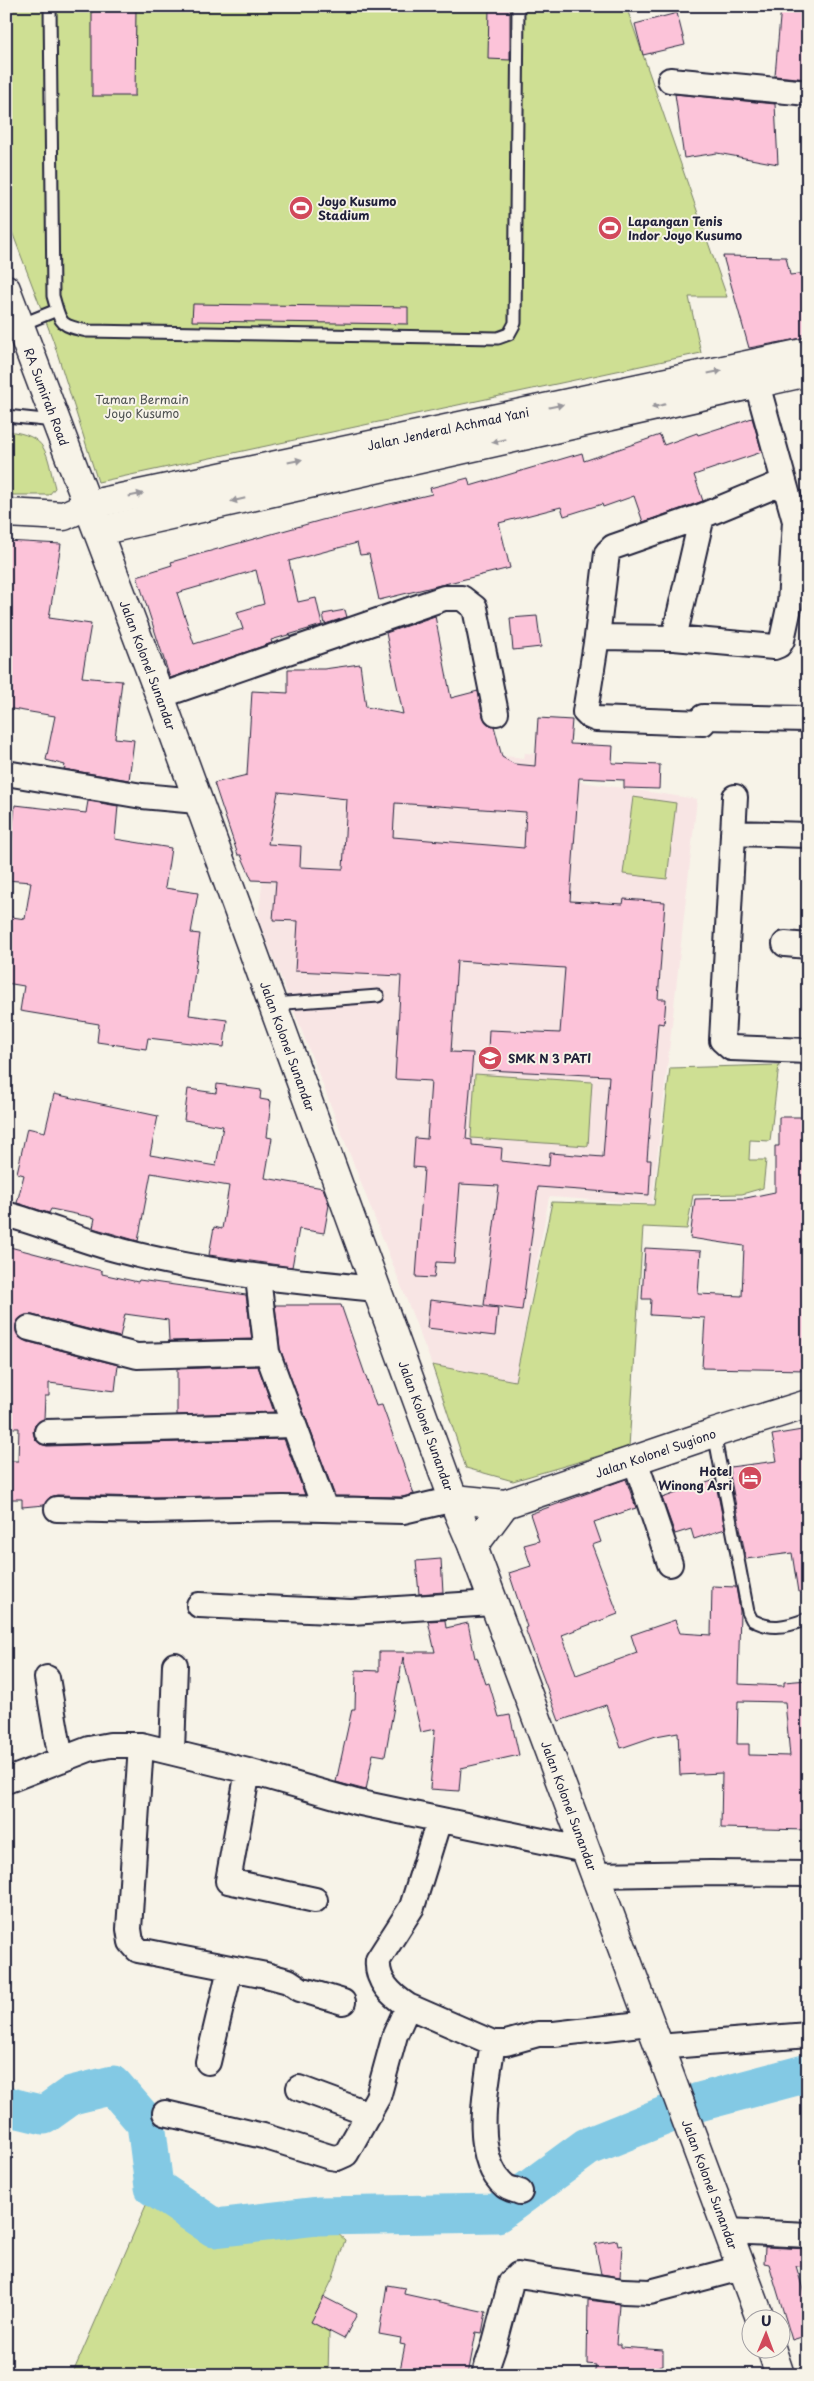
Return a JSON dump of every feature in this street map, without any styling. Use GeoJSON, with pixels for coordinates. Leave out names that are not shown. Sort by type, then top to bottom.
{"type":"FeatureCollection","features":[{"type":"Feature","properties":{"kind":"main road","name":"RA Sumirah Road"},"geometry":{"type":"LineString","coordinates":[[6,289],[57,421],[76,511],[99,531]]}},
{"type":"Feature","properties":{"kind":"main road","name":"Jalan Jenderal Achmad Yani"},"geometry":{"type":"LineString","coordinates":[[99,531],[755,374],[808,352]]}},
{"type":"Feature","properties":{"kind":"main road","name":"Jalan Jenderal Achmad Yani"},"geometry":{"type":"LineString","coordinates":[[6,513],[76,511],[755,374],[808,372]]}},
{"type":"Feature","properties":{"kind":"main road","name":"Jalan Kolonel Sunandar"},"geometry":{"type":"LineString","coordinates":[[99,531],[492,1603],[596,1875],[756,2308]]}},
{"type":"Feature","properties":{"kind":"main road","name":"Jalan Kolonel Sugiono"},"geometry":{"type":"LineString","coordinates":[[454,1499],[505,1504],[714,1433],[808,1404]]}},
{"type":"Feature","properties":{"kind":"main road"},"geometry":{"type":"LineString","coordinates":[[473,1547],[505,1504]]}},
{"type":"Feature","properties":{"kind":"main road"},"geometry":{"type":"LineString","coordinates":[[774,2358],[780,2375]]}},
{"type":"Feature","properties":{"kind":"street"},"geometry":{"type":"LineString","coordinates":[[670,80],[808,93]]}},
{"type":"Feature","properties":{"kind":"street"},"geometry":{"type":"LineString","coordinates":[[597,637],[674,638],[774,647],[779,645],[799,604],[801,522],[784,482],[755,374]]}},
{"type":"Feature","properties":{"kind":"street"},"geometry":{"type":"LineString","coordinates":[[784,482],[702,516],[613,547],[607,553],[597,637],[585,712],[596,719],[703,723],[703,717],[808,719]]}},
{"type":"Feature","properties":{"kind":"street"},"geometry":{"type":"LineString","coordinates":[[674,638],[702,516]]}},
{"type":"Feature","properties":{"kind":"street"},"geometry":{"type":"LineString","coordinates":[[160,696],[444,598],[462,598],[475,608],[496,713]]}},
{"type":"Feature","properties":{"kind":"street"},"geometry":{"type":"LineString","coordinates":[[6,774],[142,796],[197,801]]}},
{"type":"Feature","properties":{"kind":"street"},"geometry":{"type":"LineString","coordinates":[[735,797],[722,1040],[731,1048],[808,1051]]}},
{"type":"Feature","properties":{"kind":"street"},"geometry":{"type":"LineString","coordinates":[[733,833],[808,835]]}},
{"type":"Feature","properties":{"kind":"street"},"geometry":{"type":"LineString","coordinates":[[6,1214],[121,1251],[258,1278],[377,1289]]}},
{"type":"Feature","properties":{"kind":"street"},"geometry":{"type":"LineString","coordinates":[[258,1278],[267,1352],[325,1509]]}},
{"type":"Feature","properties":{"kind":"street"},"geometry":{"type":"LineString","coordinates":[[29,1328],[137,1356],[267,1352]]}},
{"type":"Feature","properties":{"kind":"street"},"geometry":{"type":"LineString","coordinates":[[47,1432],[293,1425]]}},
{"type":"Feature","properties":{"kind":"street"},"geometry":{"type":"LineString","coordinates":[[635,1460],[670,1564]]}},
{"type":"Feature","properties":{"kind":"street"},"geometry":{"type":"LineString","coordinates":[[56,1509],[148,1511],[325,1509],[403,1511],[454,1499]]}},
{"type":"Feature","properties":{"kind":"street"},"geometry":{"type":"LineString","coordinates":[[198,1605],[351,1612],[492,1603]]}},
{"type":"Feature","properties":{"kind":"street"},"geometry":{"type":"LineString","coordinates":[[172,1751],[175,1665]]}},
{"type":"Feature","properties":{"kind":"street"},"geometry":{"type":"LineString","coordinates":[[47,1678],[61,1760]]}},
{"type":"Feature","properties":{"kind":"street"},"geometry":{"type":"LineString","coordinates":[[6,1781],[89,1749],[103,1746],[141,1745],[248,1771],[356,1802],[585,1850]]}},
{"type":"Feature","properties":{"kind":"street"},"geometry":{"type":"LineString","coordinates":[[141,1745],[129,1929],[131,1942],[138,1950],[288,1981],[300,1989],[343,2002]]}},
{"type":"Feature","properties":{"kind":"street"},"geometry":{"type":"LineString","coordinates":[[248,1771],[228,1881],[315,1900]]}},
{"type":"Feature","properties":{"kind":"street"},"geometry":{"type":"LineString","coordinates":[[439,1820],[412,1907],[378,1960],[377,1968],[382,1983],[408,2006],[493,2043],[506,2043],[538,2034],[808,2035]]}},
{"type":"Feature","properties":{"kind":"street"},"geometry":{"type":"LineString","coordinates":[[596,1875],[808,1874]]}},
{"type":"Feature","properties":{"kind":"street"},"geometry":{"type":"LineString","coordinates":[[208,2062],[230,1969]]}},
{"type":"Feature","properties":{"kind":"street"},"geometry":{"type":"LineString","coordinates":[[165,2113],[263,2136],[337,2158],[346,2154],[378,2097],[394,2035],[408,2006]]}},
{"type":"Feature","properties":{"kind":"street"},"geometry":{"type":"LineString","coordinates":[[493,2043],[484,2106],[484,2130],[488,2158],[507,2184]]}},
{"type":"Feature","properties":{"kind":"street"},"geometry":{"type":"LineString","coordinates":[[299,2088],[369,2114]]}},
{"type":"Feature","properties":{"kind":"street"},"geometry":{"type":"LineString","coordinates":[[728,2231],[808,2234]]}},
{"type":"Feature","properties":{"kind":"street"},"geometry":{"type":"LineString","coordinates":[[484,2375],[494,2346],[511,2282],[518,2275],[623,2291],[650,2292],[741,2268]]}},
{"type":"Feature","properties":{"kind":"lane"},"geometry":{"type":"LineString","coordinates":[[50,6],[53,296],[62,323],[68,327],[87,331],[498,338],[510,334],[515,323],[518,6]]}},
{"type":"Feature","properties":{"kind":"lane"},"geometry":{"type":"LineString","coordinates":[[20,325],[57,310]]}},
{"type":"Feature","properties":{"kind":"lane"},"geometry":{"type":"LineString","coordinates":[[6,416],[57,421]]}},
{"type":"Feature","properties":{"kind":"lane"},"geometry":{"type":"LineString","coordinates":[[272,1004],[378,996]]}},
{"type":"Feature","properties":{"kind":"lane"},"geometry":{"type":"LineString","coordinates":[[714,1433],[748,1612],[752,1620],[774,1627],[788,1626],[804,1620]]}},
{"type":"Feature","properties":{"kind":"shaded area","name":"SMK N 3 PATI"},"geometry":{"type":"Polygon","coordinates":[[[381,744],[524,758],[525,753],[576,757],[575,781],[697,799],[652,1204],[549,1197],[515,1381],[432,1365],[258,919],[266,853],[283,767],[381,744]]]}},
{"type":"Feature","properties":{"kind":"green space","name":"Taman Bermain Joyo Kusumo"},"geometry":{"type":"Polygon","coordinates":[[[6,6],[626,6],[727,297],[689,297],[701,353],[98,482],[53,340],[6,216],[6,6]]]}},
{"type":"Feature","properties":{"kind":"green space"},"geometry":{"type":"Polygon","coordinates":[[[6,431],[31,437],[43,448],[50,465],[55,488],[49,495],[6,495],[6,431]]]}},
{"type":"Feature","properties":{"kind":"green space"},"geometry":{"type":"Polygon","coordinates":[[[633,797],[676,803],[667,879],[623,874],[633,797]]]}},
{"type":"Feature","properties":{"kind":"green space"},"geometry":{"type":"Polygon","coordinates":[[[779,1065],[770,1141],[750,1140],[749,1160],[766,1160],[763,1188],[742,1194],[693,1195],[687,1229],[643,1227],[629,1447],[513,1481],[466,1468],[432,1365],[515,1381],[552,1202],[654,1205],[670,1068],[779,1065]]]}},
{"type":"Feature","properties":{"kind":"green space"},"geometry":{"type":"Polygon","coordinates":[[[475,1074],[592,1082],[588,1146],[471,1138],[475,1074]]]}},
{"type":"Feature","properties":{"kind":"green space"},"geometry":{"type":"Polygon","coordinates":[[[154,2187],[215,2228],[318,2216],[345,2240],[333,2278],[312,2322],[329,2332],[328,2375],[72,2375],[154,2187]]]}},
{"type":"Feature","properties":{"kind":"building"},"geometry":{"type":"Polygon","coordinates":[[[92,6],[136,6],[135,96],[92,96],[92,6]]]}},
{"type":"Feature","properties":{"kind":"building"},"geometry":{"type":"Polygon","coordinates":[[[489,6],[510,6],[510,60],[488,59],[489,6]]]}},
{"type":"Feature","properties":{"kind":"building"},"geometry":{"type":"Polygon","coordinates":[[[781,6],[808,6],[808,79],[775,76],[781,6]]]}},
{"type":"Feature","properties":{"kind":"building"},"geometry":{"type":"Polygon","coordinates":[[[677,13],[685,45],[643,55],[635,24],[677,13]]]}},
{"type":"Feature","properties":{"kind":"building"},"geometry":{"type":"Polygon","coordinates":[[[675,94],[775,104],[778,164],[717,153],[684,158],[675,94]]]}},
{"type":"Feature","properties":{"kind":"building"},"geometry":{"type":"Polygon","coordinates":[[[723,256],[786,257],[790,275],[808,273],[808,337],[749,348],[723,256]]]}},
{"type":"Feature","properties":{"kind":"building"},"geometry":{"type":"Polygon","coordinates":[[[193,304],[408,307],[408,324],[192,321],[193,304]]]}},
{"type":"Feature","properties":{"kind":"building"},"geometry":{"type":"Polygon","coordinates":[[[752,418],[762,452],[694,475],[703,501],[643,522],[634,496],[603,507],[602,504],[564,516],[561,507],[499,523],[510,568],[379,600],[369,554],[360,555],[357,543],[289,561],[298,602],[316,598],[322,625],[271,640],[272,643],[170,678],[137,576],[172,565],[171,562],[322,520],[432,494],[430,488],[468,478],[470,486],[582,453],[584,461],[660,435],[664,445],[697,433],[698,435],[752,418]],[[256,570],[177,593],[194,644],[243,629],[237,612],[264,604],[256,570]]]}},
{"type":"Feature","properties":{"kind":"building"},"geometry":{"type":"Polygon","coordinates":[[[6,541],[61,544],[49,618],[91,624],[82,677],[122,681],[115,738],[134,740],[129,780],[64,769],[65,765],[46,760],[55,716],[6,708],[6,541]]]}},
{"type":"Feature","properties":{"kind":"building"},"geometry":{"type":"Polygon","coordinates":[[[345,610],[347,617],[325,624],[323,614],[345,610]]]}},
{"type":"Feature","properties":{"kind":"building"},"geometry":{"type":"Polygon","coordinates":[[[435,616],[451,698],[478,691],[483,716],[486,722],[494,726],[502,757],[514,764],[535,766],[538,718],[572,720],[570,744],[613,746],[612,763],[660,765],[659,789],[624,788],[624,780],[579,778],[570,901],[623,904],[624,899],[665,902],[658,999],[666,999],[664,1024],[658,1023],[647,1160],[651,1160],[649,1195],[538,1187],[522,1310],[484,1305],[499,1186],[460,1184],[454,1263],[436,1262],[434,1278],[416,1277],[424,1168],[413,1167],[415,1138],[427,1139],[431,1081],[395,1079],[401,976],[295,971],[298,921],[273,920],[276,881],[252,880],[241,855],[238,855],[214,783],[247,775],[252,691],[288,693],[288,669],[324,669],[360,664],[366,707],[403,714],[386,633],[435,616]],[[278,792],[268,844],[301,846],[300,867],[343,869],[347,799],[278,792]],[[395,803],[393,837],[524,848],[526,812],[395,803]],[[457,961],[451,1052],[473,1053],[466,1139],[472,1140],[472,1145],[502,1148],[501,1161],[549,1166],[550,1153],[603,1157],[609,1076],[487,1070],[489,1030],[560,1033],[565,968],[457,961]]]}},
{"type":"Feature","properties":{"kind":"building"},"geometry":{"type":"Polygon","coordinates":[[[537,616],[541,647],[513,650],[510,618],[537,616]]]}},
{"type":"Feature","properties":{"kind":"building"},"geometry":{"type":"Polygon","coordinates":[[[88,801],[118,806],[115,839],[171,848],[165,888],[198,893],[191,933],[200,934],[189,1015],[227,1020],[224,1047],[148,1038],[146,1049],[97,1042],[99,1024],[20,1011],[24,986],[6,983],[6,916],[25,919],[31,882],[6,880],[6,856],[10,857],[15,805],[86,813],[88,801]]]}},
{"type":"Feature","properties":{"kind":"building"},"geometry":{"type":"Polygon","coordinates":[[[217,1084],[261,1090],[260,1099],[271,1101],[267,1137],[272,1138],[265,1178],[323,1188],[329,1205],[324,1233],[299,1229],[292,1267],[209,1255],[214,1227],[222,1229],[229,1186],[151,1173],[138,1241],[93,1228],[95,1218],[51,1209],[49,1213],[17,1203],[24,1175],[17,1173],[27,1128],[45,1132],[54,1094],[158,1116],[150,1155],[216,1166],[223,1126],[184,1120],[188,1089],[216,1093],[217,1084]]]}},
{"type":"Feature","properties":{"kind":"building"},"geometry":{"type":"Polygon","coordinates":[[[779,1117],[808,1117],[808,1370],[702,1368],[705,1318],[650,1315],[651,1299],[642,1299],[645,1248],[701,1251],[698,1294],[742,1296],[744,1246],[690,1238],[695,1199],[746,1198],[775,1192],[775,1146],[779,1146],[779,1117]]]}},
{"type":"Feature","properties":{"kind":"building"},"geometry":{"type":"Polygon","coordinates":[[[6,1246],[102,1271],[102,1274],[138,1282],[139,1280],[246,1295],[252,1339],[169,1341],[168,1320],[125,1314],[120,1337],[32,1315],[20,1318],[16,1324],[16,1331],[19,1337],[25,1341],[118,1365],[115,1391],[49,1383],[49,1396],[45,1396],[44,1419],[35,1425],[33,1432],[35,1439],[40,1444],[47,1446],[284,1439],[305,1495],[148,1497],[57,1495],[50,1497],[44,1505],[22,1507],[22,1499],[6,1499],[6,1461],[18,1461],[19,1428],[6,1428],[6,1246]]]}},
{"type":"Feature","properties":{"kind":"building"},"geometry":{"type":"Polygon","coordinates":[[[430,1300],[498,1308],[495,1336],[427,1328],[430,1300]]]}},
{"type":"Feature","properties":{"kind":"building"},"geometry":{"type":"Polygon","coordinates":[[[275,1305],[341,1305],[376,1406],[382,1405],[414,1494],[402,1497],[335,1496],[280,1349],[275,1305]]]}},
{"type":"Feature","properties":{"kind":"building"},"geometry":{"type":"Polygon","coordinates":[[[258,1366],[274,1412],[177,1415],[177,1369],[258,1366]]]}},
{"type":"Feature","properties":{"kind":"building"},"geometry":{"type":"Polygon","coordinates":[[[808,1429],[808,1591],[798,1592],[792,1553],[746,1559],[730,1467],[777,1461],[772,1435],[808,1429]]]}},
{"type":"Feature","properties":{"kind":"building"},"geometry":{"type":"Polygon","coordinates":[[[626,1479],[636,1508],[594,1522],[601,1542],[592,1545],[618,1614],[562,1635],[576,1675],[637,1653],[631,1635],[675,1620],[680,1633],[711,1635],[712,1586],[736,1587],[740,1611],[738,1684],[784,1686],[784,1682],[808,1680],[808,1830],[721,1828],[722,1773],[680,1775],[678,1732],[656,1736],[621,1748],[606,1705],[559,1721],[525,1628],[527,1627],[509,1573],[531,1566],[524,1545],[539,1541],[530,1514],[626,1479]],[[738,1701],[737,1744],[749,1744],[749,1755],[790,1756],[785,1702],[738,1701]]]}},
{"type":"Feature","properties":{"kind":"building"},"geometry":{"type":"Polygon","coordinates":[[[715,1480],[725,1529],[694,1539],[691,1529],[675,1534],[662,1498],[715,1480]]]}},
{"type":"Feature","properties":{"kind":"building"},"geometry":{"type":"Polygon","coordinates":[[[441,1559],[443,1592],[419,1594],[416,1561],[441,1559]]]}},
{"type":"Feature","properties":{"kind":"building"},"geometry":{"type":"Polygon","coordinates":[[[445,1620],[446,1628],[468,1623],[475,1658],[477,1657],[486,1684],[489,1683],[499,1717],[510,1715],[519,1755],[461,1768],[459,1791],[430,1789],[435,1729],[421,1732],[403,1657],[385,1756],[373,1754],[366,1790],[336,1782],[352,1709],[355,1709],[356,1670],[379,1671],[379,1652],[435,1652],[428,1621],[445,1620]]]}},
{"type":"Feature","properties":{"kind":"building"},"geometry":{"type":"Polygon","coordinates":[[[617,2240],[618,2246],[622,2245],[620,2277],[601,2274],[595,2244],[617,2240]]]}},
{"type":"Feature","properties":{"kind":"building"},"geometry":{"type":"Polygon","coordinates":[[[765,2247],[808,2249],[808,2267],[796,2266],[808,2306],[808,2335],[792,2340],[792,2308],[782,2308],[769,2264],[764,2263],[765,2247]]]}},
{"type":"Feature","properties":{"kind":"building"},"geometry":{"type":"Polygon","coordinates":[[[387,2285],[405,2288],[404,2294],[486,2312],[482,2333],[476,2332],[468,2375],[399,2375],[405,2345],[400,2344],[401,2338],[379,2334],[387,2285]]]}},
{"type":"Feature","properties":{"kind":"building"},"geometry":{"type":"Polygon","coordinates":[[[324,2297],[357,2314],[344,2339],[311,2322],[324,2297]]]}},
{"type":"Feature","properties":{"kind":"building"},"geometry":{"type":"Polygon","coordinates":[[[588,2300],[619,2304],[616,2344],[620,2344],[620,2347],[663,2350],[663,2365],[628,2375],[594,2375],[596,2365],[587,2364],[588,2300]]]}},
{"type":"Feature","properties":{"kind":"waterway"},"geometry":{"type":"LineString","coordinates":[[6,2106],[44,2115],[72,2095],[113,2085],[146,2123],[154,2187],[215,2228],[318,2216],[497,2213],[587,2147],[699,2102],[808,2073]]}},
{"type":"Feature","properties":{"kind":"place","name":"Joyo Kusumo Stadium"},"geometry":{"type":"Point","coordinates":[301,208]}},
{"type":"Feature","properties":{"kind":"place","name":"Lapangan Tenis Indor Joyo Kusumo"},"geometry":{"type":"Point","coordinates":[610,228]}},
{"type":"Feature","properties":{"kind":"place","name":"SMK N 3 PATI"},"geometry":{"type":"Point","coordinates":[490,1058]}},
{"type":"Feature","properties":{"kind":"place","name":"Hotel Winong Asri"},"geometry":{"type":"Point","coordinates":[750,1478]}}]}
